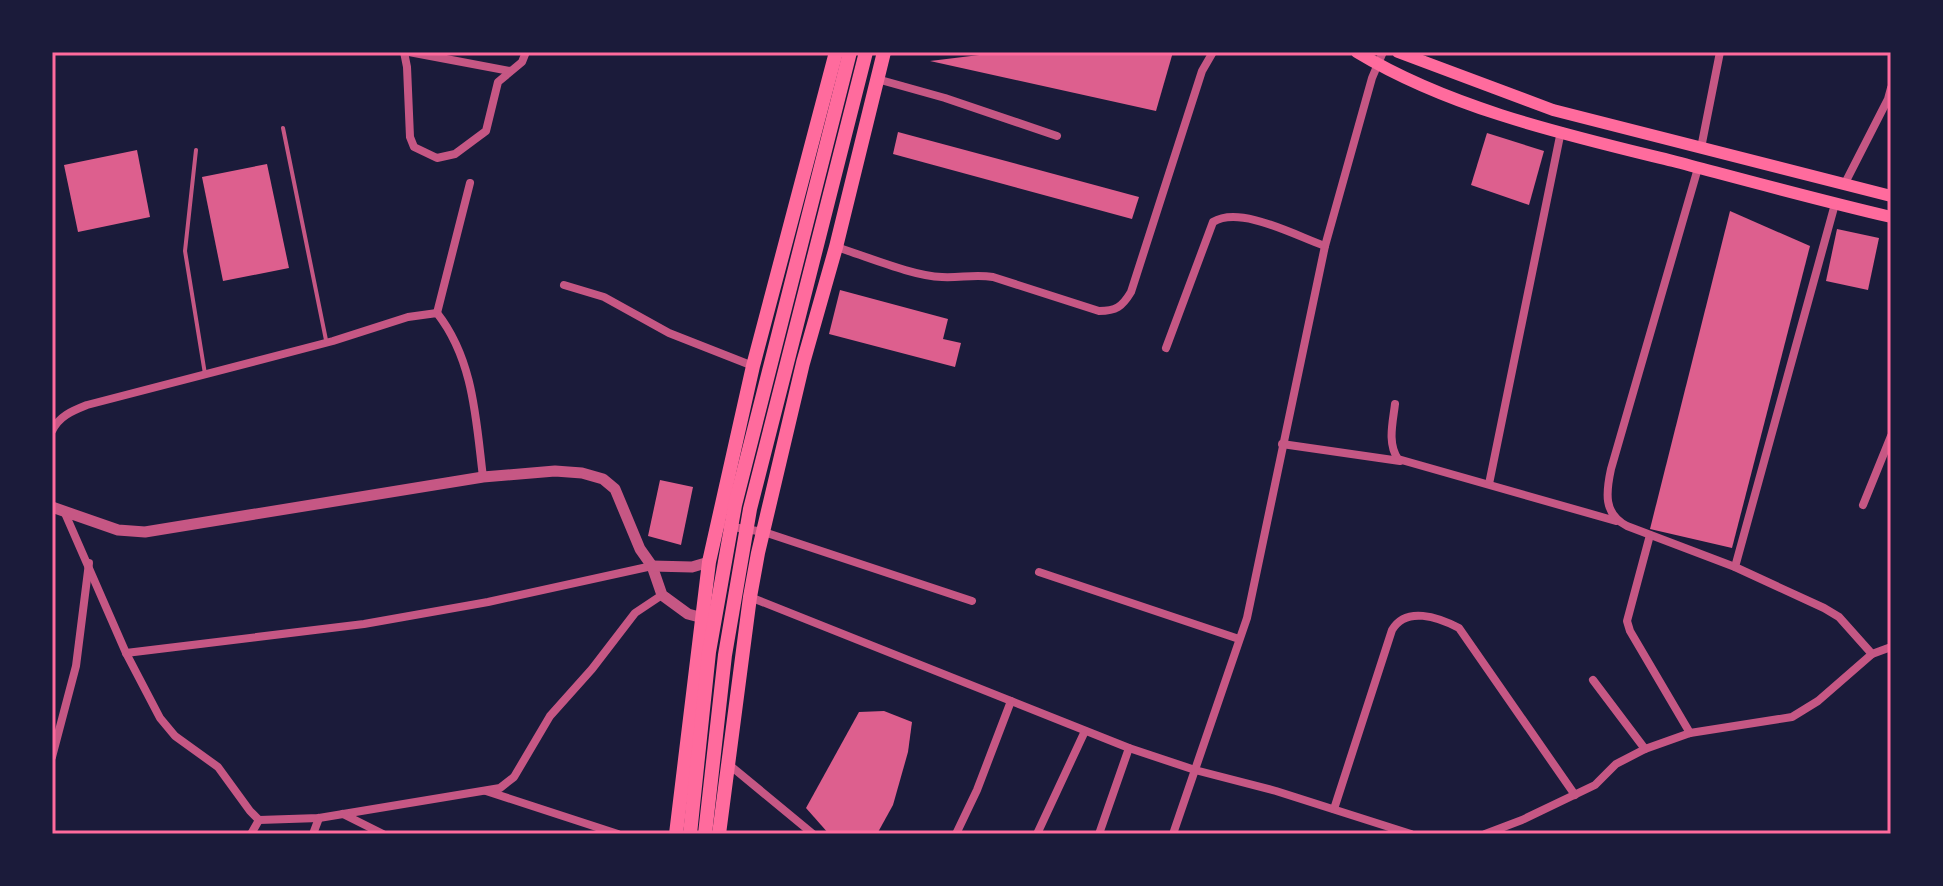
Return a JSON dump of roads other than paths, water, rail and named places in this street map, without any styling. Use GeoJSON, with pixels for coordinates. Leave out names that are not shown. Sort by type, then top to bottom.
{"type":"FeatureCollection","features":[{"type":"Feature","properties":{"kind":"main road"},"geometry":{"type":"LineString","coordinates":[[676,834],[709,562],[753,366],[836,52]]}},
{"type":"Feature","properties":{"kind":"main road"},"geometry":{"type":"LineString","coordinates":[[690,834],[709,652],[735,505],[850,52]]}},
{"type":"Feature","properties":{"kind":"main road"},"geometry":{"type":"LineString","coordinates":[[705,834],[725,655],[750,509],[866,52]]}},
{"type":"Feature","properties":{"kind":"main road"},"geometry":{"type":"LineString","coordinates":[[719,834],[750,597],[803,363],[875,100],[884,52]]}},
{"type":"Feature","properties":{"kind":"main road"},"geometry":{"type":"LineString","coordinates":[[1357,52],[1381,58],[1413,81],[1491,111],[1891,217]]}},
{"type":"Feature","properties":{"kind":"main road"},"geometry":{"type":"LineString","coordinates":[[1398,52],[1553,110],[1891,196]]}},
{"type":"Feature","properties":{"kind":"street"},"geometry":{"type":"LineString","coordinates":[[511,71],[407,52],[410,137],[414,147],[437,158],[455,154],[486,131],[498,82],[522,62],[526,52]]}},
{"type":"Feature","properties":{"kind":"street"},"geometry":{"type":"LineString","coordinates":[[836,247],[926,274],[993,277],[1099,311],[1112,311],[1123,306],[1131,292],[1202,71],[1213,52]]}},
{"type":"Feature","properties":{"kind":"street"},"geometry":{"type":"LineString","coordinates":[[1701,148],[1720,52]]}},
{"type":"Feature","properties":{"kind":"street"},"geometry":{"type":"LineString","coordinates":[[1173,834],[1239,639],[1258,572],[1325,246],[1381,58]]}},
{"type":"Feature","properties":{"kind":"street"},"geometry":{"type":"LineString","coordinates":[[877,79],[945,98],[1057,136]]}},
{"type":"Feature","properties":{"kind":"street"},"geometry":{"type":"LineString","coordinates":[[1844,185],[1891,88]]}},
{"type":"Feature","properties":{"kind":"street"},"geometry":{"type":"LineString","coordinates":[[1489,484],[1561,131]]}},
{"type":"Feature","properties":{"kind":"street"},"geometry":{"type":"LineString","coordinates":[[1616,521],[1607,503],[1611,469],[1698,168]]}},
{"type":"Feature","properties":{"kind":"street"},"geometry":{"type":"LineString","coordinates":[[470,183],[437,313],[463,359],[473,399],[483,477]]}},
{"type":"Feature","properties":{"kind":"street"},"geometry":{"type":"LineString","coordinates":[[1735,567],[1835,204]]}},
{"type":"Feature","properties":{"kind":"street"},"geometry":{"type":"LineString","coordinates":[[1166,348],[1213,222],[1221,217],[1239,216],[1325,246]]}},
{"type":"Feature","properties":{"kind":"street"},"geometry":{"type":"LineString","coordinates":[[564,285],[604,297],[669,333],[753,366]]}},
{"type":"Feature","properties":{"kind":"street"},"geometry":{"type":"LineString","coordinates":[[52,431],[60,418],[70,411],[327,343],[408,317],[437,313]]}},
{"type":"Feature","properties":{"kind":"street"},"geometry":{"type":"LineString","coordinates":[[1395,404],[1392,436],[1393,451],[1398,459],[1616,521],[1735,567],[1839,617],[1872,654]]}},
{"type":"Feature","properties":{"kind":"street"},"geometry":{"type":"LineString","coordinates":[[1863,505],[1891,436]]}},
{"type":"Feature","properties":{"kind":"street"},"geometry":{"type":"LineString","coordinates":[[1282,444],[1407,462]]}},
{"type":"Feature","properties":{"kind":"street"},"geometry":{"type":"LineString","coordinates":[[52,507],[118,530],[145,532],[483,477],[555,471],[603,479],[615,489],[640,549],[652,566],[662,595],[688,614],[703,618]]}},
{"type":"Feature","properties":{"kind":"street"},"geometry":{"type":"LineString","coordinates":[[64,511],[89,562],[126,653],[160,718],[175,736],[218,767],[259,820],[319,818],[500,788],[514,777],[550,716],[592,669],[635,613],[662,595]]}},
{"type":"Feature","properties":{"kind":"street"},"geometry":{"type":"LineString","coordinates":[[719,524],[764,532],[972,601]]}},
{"type":"Feature","properties":{"kind":"street"},"geometry":{"type":"LineString","coordinates":[[1650,535],[1627,621],[1690,733]]}},
{"type":"Feature","properties":{"kind":"street"},"geometry":{"type":"LineString","coordinates":[[52,757],[76,666],[89,562]]}},
{"type":"Feature","properties":{"kind":"street"},"geometry":{"type":"LineString","coordinates":[[126,653],[364,624],[488,602],[652,566],[692,567],[709,562]]}},
{"type":"Feature","properties":{"kind":"street"},"geometry":{"type":"LineString","coordinates":[[1039,572],[1239,639]]}},
{"type":"Feature","properties":{"kind":"street"},"geometry":{"type":"LineString","coordinates":[[706,588],[750,597],[1129,748],[1411,834]]}},
{"type":"Feature","properties":{"kind":"street"},"geometry":{"type":"LineString","coordinates":[[1334,809],[1392,630],[1406,616],[1449,623],[1466,636],[1575,795]]}},
{"type":"Feature","properties":{"kind":"street"},"geometry":{"type":"LineString","coordinates":[[1485,834],[1595,785],[1616,764],[1645,749],[1690,733],[1792,717],[1818,701],[1872,654],[1891,647]]}},
{"type":"Feature","properties":{"kind":"street"},"geometry":{"type":"LineString","coordinates":[[1593,680],[1645,749]]}},
{"type":"Feature","properties":{"kind":"street"},"geometry":{"type":"LineString","coordinates":[[956,834],[977,790],[1011,701]]}},
{"type":"Feature","properties":{"kind":"street"},"geometry":{"type":"LineString","coordinates":[[1037,834],[1085,731]]}},
{"type":"Feature","properties":{"kind":"street"},"geometry":{"type":"LineString","coordinates":[[686,738],[727,763],[813,834]]}},
{"type":"Feature","properties":{"kind":"street"},"geometry":{"type":"LineString","coordinates":[[1099,834],[1129,748]]}},
{"type":"Feature","properties":{"kind":"street"},"geometry":{"type":"LineString","coordinates":[[485,791],[618,834]]}},
{"type":"Feature","properties":{"kind":"street"},"geometry":{"type":"LineString","coordinates":[[342,814],[383,834]]}},
{"type":"Feature","properties":{"kind":"street"},"geometry":{"type":"LineString","coordinates":[[313,834],[319,818]]}},
{"type":"Feature","properties":{"kind":"street"},"geometry":{"type":"LineString","coordinates":[[251,834],[259,820]]}},
{"type":"Feature","properties":{"kind":"lane"},"geometry":{"type":"LineString","coordinates":[[283,128],[327,343]]}},
{"type":"Feature","properties":{"kind":"lane"},"geometry":{"type":"LineString","coordinates":[[196,150],[185,251],[205,374]]}}]}
